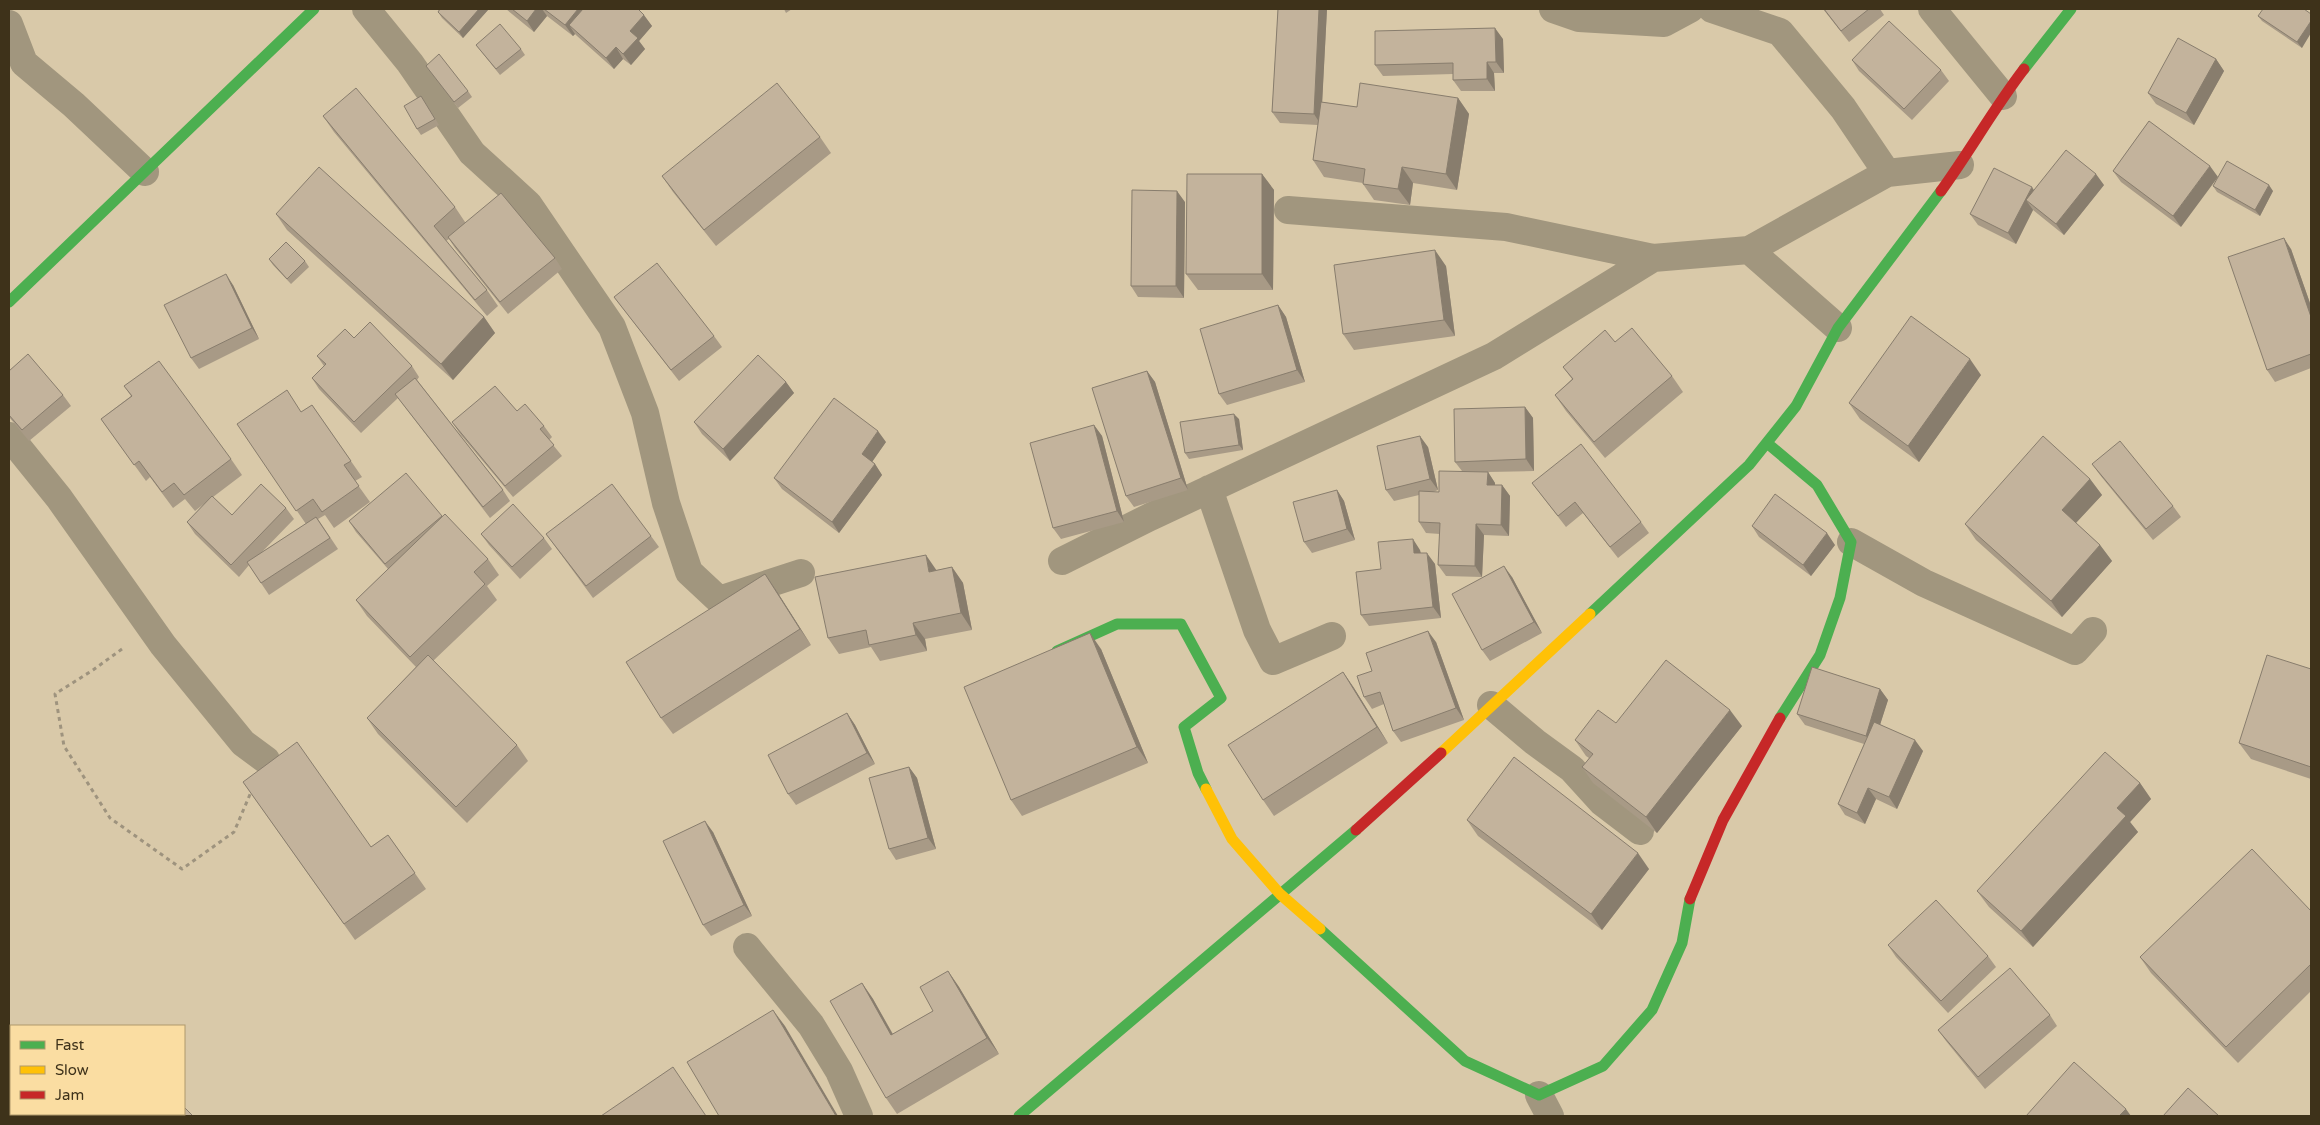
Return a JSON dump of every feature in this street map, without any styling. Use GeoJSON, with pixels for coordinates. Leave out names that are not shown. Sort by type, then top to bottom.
{"type":"FeatureCollection","features":[{"type":"Feature","properties":{"kind":"street"},"geometry":{"type":"LineString","coordinates":[[9,302],[314,9]]}},
{"type":"Feature","properties":{"kind":"street"},"geometry":{"type":"LineString","coordinates":[[366,9],[410,63],[472,153],[528,204],[612,327],[645,413],[666,503],[689,572],[720,600],[801,573]]}},
{"type":"Feature","properties":{"kind":"street"},"geometry":{"type":"LineString","coordinates":[[1553,9],[1579,18],[1664,23],[1690,9]]}},
{"type":"Feature","properties":{"kind":"street"},"geometry":{"type":"LineString","coordinates":[[1712,9],[1780,32],[1843,108],[1887,173]]}},
{"type":"Feature","properties":{"kind":"street"},"geometry":{"type":"LineString","coordinates":[[1932,9],[2003,96]]}},
{"type":"Feature","properties":{"kind":"street"},"geometry":{"type":"LineString","coordinates":[[1019,1116],[1388,802],[1749,465],[1796,406],[1838,328],[1960,165],[2003,96],[2071,9]]}},
{"type":"Feature","properties":{"kind":"street"},"geometry":{"type":"LineString","coordinates":[[9,24],[24,63],[74,105],[145,172]]}},
{"type":"Feature","properties":{"kind":"street"},"geometry":{"type":"LineString","coordinates":[[1288,210],[1506,227],[1653,258],[1749,250],[1887,173],[1960,165]]}},
{"type":"Feature","properties":{"kind":"street"},"geometry":{"type":"LineString","coordinates":[[1749,250],[1838,328]]}},
{"type":"Feature","properties":{"kind":"street"},"geometry":{"type":"LineString","coordinates":[[1062,562],[1210,489],[1494,356],[1653,258]]}},
{"type":"Feature","properties":{"kind":"street"},"geometry":{"type":"LineString","coordinates":[[9,436],[59,498],[151,628],[243,743],[266,760]]}},
{"type":"Feature","properties":{"kind":"street"},"geometry":{"type":"LineString","coordinates":[[1767,442],[1817,484],[1852,542],[1924,583],[2075,651],[2093,631]]}},
{"type":"Feature","properties":{"kind":"street"},"geometry":{"type":"LineString","coordinates":[[1210,489],[1257,630],[1273,661],[1332,636]]}},
{"type":"Feature","properties":{"kind":"street"},"geometry":{"type":"LineString","coordinates":[[1044,656],[1117,624],[1181,624],[1222,698],[1184,726],[1198,773],[1232,839],[1280,894],[1350,954],[1409,1012],[1464,1061],[1544,1109],[1603,1066],[1652,1010],[1682,943],[1692,894],[1723,820],[1782,715],[1820,655],[1840,598],[1852,542]]}},
{"type":"Feature","properties":{"kind":"street"},"geometry":{"type":"LineString","coordinates":[[1491,705],[1535,742],[1572,769],[1602,802],[1640,831]]}},
{"type":"Feature","properties":{"kind":"street"},"geometry":{"type":"LineString","coordinates":[[747,948],[811,1024],[839,1071],[859,1116]]}},
{"type":"Feature","properties":{"kind":"path"},"geometry":{"type":"LineString","coordinates":[[151,628],[93,670],[55,694],[64,746],[110,818],[182,869],[234,832],[266,760]]}},
{"type":"Feature","properties":{"kind":"building"},"geometry":{"type":"Polygon","coordinates":[[[440,9],[479,9],[459,32],[438,12],[440,9]]]}},
{"type":"Feature","properties":{"kind":"building"},"geometry":{"type":"Polygon","coordinates":[[[512,9],[536,9],[527,21],[512,9]]]}},
{"type":"Feature","properties":{"kind":"building"},"geometry":{"type":"Polygon","coordinates":[[[544,9],[578,9],[565,25],[544,9]]]}},
{"type":"Feature","properties":{"kind":"building"},"geometry":{"type":"Polygon","coordinates":[[[583,9],[638,9],[644,15],[630,31],[638,38],[623,54],[616,47],[606,58],[569,25],[583,9]]]}},
{"type":"Feature","properties":{"kind":"building"},"geometry":{"type":"Polygon","coordinates":[[[1278,9],[1319,9],[1314,114],[1272,112],[1278,9]]]}},
{"type":"Feature","properties":{"kind":"building"},"geometry":{"type":"Polygon","coordinates":[[[1824,9],[1869,9],[1841,31],[1824,9]]]}},
{"type":"Feature","properties":{"kind":"building"},"geometry":{"type":"Polygon","coordinates":[[[2263,9],[2304,9],[2311,14],[2311,21],[2297,42],[2258,16],[2263,9]]]}},
{"type":"Feature","properties":{"kind":"building"},"geometry":{"type":"Polygon","coordinates":[[[1889,21],[1941,70],[1904,109],[1852,60],[1889,21]]]}},
{"type":"Feature","properties":{"kind":"building"},"geometry":{"type":"Polygon","coordinates":[[[500,24],[521,49],[496,69],[476,45],[500,24]]]}},
{"type":"Feature","properties":{"kind":"building"},"geometry":{"type":"Polygon","coordinates":[[[1495,28],[1496,62],[1487,62],[1487,79],[1453,80],[1453,63],[1375,65],[1375,31],[1495,28]]]}},
{"type":"Feature","properties":{"kind":"building"},"geometry":{"type":"Polygon","coordinates":[[[2178,38],[2216,59],[2186,113],[2148,93],[2178,38]]]}},
{"type":"Feature","properties":{"kind":"building"},"geometry":{"type":"Polygon","coordinates":[[[439,54],[468,91],[454,102],[426,66],[439,54]]]}},
{"type":"Feature","properties":{"kind":"building"},"geometry":{"type":"Polygon","coordinates":[[[777,83],[820,137],[704,230],[662,176],[777,83]]]}},
{"type":"Feature","properties":{"kind":"building"},"geometry":{"type":"Polygon","coordinates":[[[1360,83],[1458,98],[1446,174],[1402,167],[1398,189],[1363,184],[1365,169],[1313,160],[1321,102],[1357,107],[1360,83]]]}},
{"type":"Feature","properties":{"kind":"building"},"geometry":{"type":"Polygon","coordinates":[[[356,88],[455,207],[434,226],[487,290],[475,300],[323,116],[356,88]]]}},
{"type":"Feature","properties":{"kind":"building"},"geometry":{"type":"Polygon","coordinates":[[[421,96],[435,119],[417,129],[404,106],[421,96]]]}},
{"type":"Feature","properties":{"kind":"building"},"geometry":{"type":"Polygon","coordinates":[[[2149,121],[2210,166],[2173,216],[2113,171],[2149,121]]]}},
{"type":"Feature","properties":{"kind":"building"},"geometry":{"type":"Polygon","coordinates":[[[2066,150],[2096,174],[2056,224],[2026,200],[2066,150]]]}},
{"type":"Feature","properties":{"kind":"building"},"geometry":{"type":"Polygon","coordinates":[[[2227,161],[2269,185],[2255,210],[2213,186],[2227,161]]]}},
{"type":"Feature","properties":{"kind":"building"},"geometry":{"type":"Polygon","coordinates":[[[319,167],[484,317],[441,364],[276,214],[319,167]]]}},
{"type":"Feature","properties":{"kind":"building"},"geometry":{"type":"Polygon","coordinates":[[[1994,168],[2032,187],[2008,233],[1970,214],[1994,168]]]}},
{"type":"Feature","properties":{"kind":"building"},"geometry":{"type":"Polygon","coordinates":[[[1187,174],[1262,174],[1262,274],[1186,274],[1187,174]]]}},
{"type":"Feature","properties":{"kind":"building"},"geometry":{"type":"Polygon","coordinates":[[[1132,190],[1177,191],[1176,286],[1131,286],[1132,190]]]}},
{"type":"Feature","properties":{"kind":"building"},"geometry":{"type":"Polygon","coordinates":[[[501,193],[555,258],[500,302],[448,237],[501,193]]]}},
{"type":"Feature","properties":{"kind":"building"},"geometry":{"type":"Polygon","coordinates":[[[2284,238],[2311,317],[2311,354],[2267,370],[2228,257],[2284,238]]]}},
{"type":"Feature","properties":{"kind":"building"},"geometry":{"type":"Polygon","coordinates":[[[286,242],[305,261],[287,279],[269,259],[286,242]]]}},
{"type":"Feature","properties":{"kind":"building"},"geometry":{"type":"Polygon","coordinates":[[[1435,250],[1444,320],[1343,334],[1334,265],[1435,250]]]}},
{"type":"Feature","properties":{"kind":"building"},"geometry":{"type":"Polygon","coordinates":[[[657,263],[714,336],[671,370],[614,297],[657,263]]]}},
{"type":"Feature","properties":{"kind":"building"},"geometry":{"type":"Polygon","coordinates":[[[226,274],[252,328],[191,358],[164,305],[226,274]]]}},
{"type":"Feature","properties":{"kind":"building"},"geometry":{"type":"Polygon","coordinates":[[[1278,305],[1297,370],[1219,394],[1200,329],[1278,305]]]}},
{"type":"Feature","properties":{"kind":"building"},"geometry":{"type":"Polygon","coordinates":[[[1911,316],[1970,359],[1908,446],[1849,403],[1911,316]]]}},
{"type":"Feature","properties":{"kind":"building"},"geometry":{"type":"Polygon","coordinates":[[[370,322],[412,366],[354,422],[312,378],[326,364],[317,356],[345,329],[354,338],[370,322]]]}},
{"type":"Feature","properties":{"kind":"building"},"geometry":{"type":"Polygon","coordinates":[[[1632,328],[1672,376],[1594,442],[1555,395],[1573,379],[1563,367],[1605,330],[1615,342],[1632,328]]]}},
{"type":"Feature","properties":{"kind":"building"},"geometry":{"type":"Polygon","coordinates":[[[28,354],[63,395],[22,430],[9,415],[9,371],[28,354]]]}},
{"type":"Feature","properties":{"kind":"building"},"geometry":{"type":"Polygon","coordinates":[[[758,355],[786,382],[723,449],[694,422],[758,355]]]}},
{"type":"Feature","properties":{"kind":"building"},"geometry":{"type":"Polygon","coordinates":[[[159,361],[231,459],[184,495],[174,483],[162,492],[139,461],[134,465],[101,419],[132,396],[124,386],[159,361]]]}},
{"type":"Feature","properties":{"kind":"building"},"geometry":{"type":"Polygon","coordinates":[[[1147,371],[1181,478],[1126,496],[1092,388],[1147,371]]]}},
{"type":"Feature","properties":{"kind":"building"},"geometry":{"type":"Polygon","coordinates":[[[415,378],[503,490],[483,507],[395,394],[415,378]]]}},
{"type":"Feature","properties":{"kind":"building"},"geometry":{"type":"Polygon","coordinates":[[[495,386],[517,411],[525,404],[544,426],[540,429],[554,445],[505,486],[452,422],[495,386]]]}},
{"type":"Feature","properties":{"kind":"building"},"geometry":{"type":"Polygon","coordinates":[[[287,390],[301,412],[312,405],[351,461],[344,465],[359,486],[322,512],[313,499],[296,511],[237,424],[287,390]]]}},
{"type":"Feature","properties":{"kind":"building"},"geometry":{"type":"Polygon","coordinates":[[[834,398],[878,431],[862,454],[875,464],[832,522],[774,478],[834,398]]]}},
{"type":"Feature","properties":{"kind":"building"},"geometry":{"type":"Polygon","coordinates":[[[1525,407],[1526,459],[1455,462],[1454,409],[1525,407]]]}},
{"type":"Feature","properties":{"kind":"building"},"geometry":{"type":"Polygon","coordinates":[[[1234,414],[1239,445],[1185,453],[1180,422],[1234,414]]]}},
{"type":"Feature","properties":{"kind":"building"},"geometry":{"type":"Polygon","coordinates":[[[1094,425],[1117,511],[1053,528],[1030,443],[1094,425]]]}},
{"type":"Feature","properties":{"kind":"building"},"geometry":{"type":"Polygon","coordinates":[[[1420,436],[1430,479],[1386,490],[1377,446],[1420,436]]]}},
{"type":"Feature","properties":{"kind":"building"},"geometry":{"type":"Polygon","coordinates":[[[2043,436],[2090,479],[2062,510],[2100,545],[2051,601],[1965,524],[2043,436]]]}},
{"type":"Feature","properties":{"kind":"building"},"geometry":{"type":"Polygon","coordinates":[[[2120,441],[2173,506],[2146,529],[2092,464],[2120,441]]]}},
{"type":"Feature","properties":{"kind":"building"},"geometry":{"type":"Polygon","coordinates":[[[1581,444],[1641,522],[1610,547],[1575,502],[1558,516],[1532,483],[1581,444]]]}},
{"type":"Feature","properties":{"kind":"building"},"geometry":{"type":"Polygon","coordinates":[[[1439,471],[1488,472],[1487,485],[1502,485],[1501,525],[1476,524],[1475,566],[1438,565],[1440,523],[1419,522],[1419,491],[1439,492],[1439,471]]]}},
{"type":"Feature","properties":{"kind":"building"},"geometry":{"type":"Polygon","coordinates":[[[406,473],[442,516],[385,564],[349,521],[406,473]]]}},
{"type":"Feature","properties":{"kind":"building"},"geometry":{"type":"Polygon","coordinates":[[[261,484],[286,508],[231,565],[187,522],[212,496],[232,515],[261,484]]]}},
{"type":"Feature","properties":{"kind":"building"},"geometry":{"type":"Polygon","coordinates":[[[612,484],[651,536],[586,586],[546,534],[612,484]]]}},
{"type":"Feature","properties":{"kind":"building"},"geometry":{"type":"Polygon","coordinates":[[[1337,490],[1347,529],[1304,542],[1293,502],[1337,490]]]}},
{"type":"Feature","properties":{"kind":"building"},"geometry":{"type":"Polygon","coordinates":[[[1775,494],[1827,533],[1803,565],[1752,526],[1775,494]]]}},
{"type":"Feature","properties":{"kind":"building"},"geometry":{"type":"Polygon","coordinates":[[[513,504],[544,538],[512,567],[481,534],[513,504]]]}},
{"type":"Feature","properties":{"kind":"building"},"geometry":{"type":"Polygon","coordinates":[[[445,514],[488,559],[474,572],[485,584],[410,657],[356,600],[445,514]]]}},
{"type":"Feature","properties":{"kind":"building"},"geometry":{"type":"Polygon","coordinates":[[[316,517],[330,538],[261,583],[247,562],[316,517]]]}},
{"type":"Feature","properties":{"kind":"building"},"geometry":{"type":"Polygon","coordinates":[[[1413,539],[1414,553],[1427,553],[1433,607],[1361,615],[1356,572],[1381,569],[1378,542],[1413,539]]]}},
{"type":"Feature","properties":{"kind":"building"},"geometry":{"type":"Polygon","coordinates":[[[926,555],[929,572],[952,567],[961,613],[913,623],[916,635],[869,645],[866,630],[828,638],[815,577],[926,555]]]}},
{"type":"Feature","properties":{"kind":"building"},"geometry":{"type":"Polygon","coordinates":[[[1504,566],[1534,622],[1482,650],[1452,594],[1504,566]]]}},
{"type":"Feature","properties":{"kind":"building"},"geometry":{"type":"Polygon","coordinates":[[[765,574],[800,629],[661,718],[626,662],[765,574]]]}},
{"type":"Feature","properties":{"kind":"building"},"geometry":{"type":"Polygon","coordinates":[[[1428,631],[1456,708],[1393,731],[1380,692],[1364,697],[1357,676],[1372,671],[1366,653],[1428,631]]]}},
{"type":"Feature","properties":{"kind":"building"},"geometry":{"type":"Polygon","coordinates":[[[1090,633],[1137,747],[1011,800],[964,687],[1090,633]]]}},
{"type":"Feature","properties":{"kind":"building"},"geometry":{"type":"Polygon","coordinates":[[[428,655],[517,745],[456,807],[367,718],[428,655]]]}},
{"type":"Feature","properties":{"kind":"building"},"geometry":{"type":"Polygon","coordinates":[[[2267,655],[2311,669],[2311,767],[2239,743],[2267,655]]]}},
{"type":"Feature","properties":{"kind":"building"},"geometry":{"type":"Polygon","coordinates":[[[1666,660],[1730,710],[1646,817],[1582,767],[1593,754],[1575,740],[1598,710],[1616,723],[1666,660]]]}},
{"type":"Feature","properties":{"kind":"building"},"geometry":{"type":"Polygon","coordinates":[[[1812,667],[1880,689],[1866,736],[1797,714],[1812,667]]]}},
{"type":"Feature","properties":{"kind":"building"},"geometry":{"type":"Polygon","coordinates":[[[1343,672],[1377,727],[1263,800],[1228,745],[1343,672]]]}},
{"type":"Feature","properties":{"kind":"building"},"geometry":{"type":"Polygon","coordinates":[[[847,713],[867,753],[788,794],[768,755],[847,713]]]}},
{"type":"Feature","properties":{"kind":"building"},"geometry":{"type":"Polygon","coordinates":[[[1874,722],[1915,740],[1889,797],[1868,788],[1857,813],[1838,804],[1874,722]]]}},
{"type":"Feature","properties":{"kind":"building"},"geometry":{"type":"Polygon","coordinates":[[[297,742],[371,847],[388,835],[415,873],[344,924],[243,782],[297,742]]]}},
{"type":"Feature","properties":{"kind":"building"},"geometry":{"type":"Polygon","coordinates":[[[2105,752],[2140,783],[2117,808],[2126,816],[2021,931],[1977,891],[2105,752]]]}},
{"type":"Feature","properties":{"kind":"building"},"geometry":{"type":"Polygon","coordinates":[[[1514,757],[1638,853],[1591,914],[1467,820],[1514,757]]]}},
{"type":"Feature","properties":{"kind":"building"},"geometry":{"type":"Polygon","coordinates":[[[909,767],[928,838],[889,849],[869,778],[909,767]]]}},
{"type":"Feature","properties":{"kind":"building"},"geometry":{"type":"Polygon","coordinates":[[[705,821],[744,905],[703,925],[663,841],[705,821]]]}},
{"type":"Feature","properties":{"kind":"building"},"geometry":{"type":"Polygon","coordinates":[[[2252,849],[2311,911],[2311,964],[2226,1047],[2140,957],[2252,849]]]}},
{"type":"Feature","properties":{"kind":"building"},"geometry":{"type":"Polygon","coordinates":[[[1936,900],[1988,956],[1941,1001],[1888,945],[1936,900]]]}},
{"type":"Feature","properties":{"kind":"building"},"geometry":{"type":"Polygon","coordinates":[[[2010,968],[2050,1015],[1978,1077],[1938,1030],[2010,968]]]}},
{"type":"Feature","properties":{"kind":"building"},"geometry":{"type":"Polygon","coordinates":[[[948,971],[987,1038],[886,1098],[830,1001],[862,983],[891,1035],[933,1011],[920,987],[948,971]]]}},
{"type":"Feature","properties":{"kind":"building"},"geometry":{"type":"Polygon","coordinates":[[[773,1010],[836,1116],[719,1116],[687,1062],[773,1010]]]}},
{"type":"Feature","properties":{"kind":"building"},"geometry":{"type":"Polygon","coordinates":[[[2074,1062],[2126,1109],[2119,1116],[2026,1116],[2074,1062]]]}},
{"type":"Feature","properties":{"kind":"building"},"geometry":{"type":"Polygon","coordinates":[[[673,1067],[706,1116],[601,1116],[673,1067]]]}},
{"type":"Feature","properties":{"kind":"building"},"geometry":{"type":"Polygon","coordinates":[[[2188,1088],[2219,1116],[2163,1116],[2188,1088]]]}},
{"type":"Feature","properties":{"kind":"building"},"geometry":{"type":"Polygon","coordinates":[[[185,1108],[193,1116],[169,1116],[185,1115],[185,1108]]]}},
{"type":"Feature","properties":{"kind":"traffic: fast"},"geometry":{"type":"LineString","coordinates":[[9,302],[314,9]]}},
{"type":"Feature","properties":{"kind":"traffic: fast"},"geometry":{"type":"LineString","coordinates":[[2024,69],[2071,9]]}},
{"type":"Feature","properties":{"kind":"traffic: fast"},"geometry":{"type":"LineString","coordinates":[[1590,614],[1749,465],[1796,406],[1838,328],[1941,191]]}},
{"type":"Feature","properties":{"kind":"traffic: fast"},"geometry":{"type":"LineString","coordinates":[[1767,443],[1817,485],[1851,542],[1840,598],[1820,655],[1780,718]]}},
{"type":"Feature","properties":{"kind":"traffic: fast"},"geometry":{"type":"LineString","coordinates":[[1057,651],[1117,624],[1181,624],[1221,698],[1184,727],[1198,773],[1206,789]]}},
{"type":"Feature","properties":{"kind":"traffic: fast"},"geometry":{"type":"LineString","coordinates":[[1019,1116],[1356,830]]}},
{"type":"Feature","properties":{"kind":"traffic: fast"},"geometry":{"type":"LineString","coordinates":[[1320,929],[1465,1061],[1539,1095],[1603,1066],[1652,1010],[1682,943],[1690,899]]}},
{"type":"Feature","properties":{"kind":"traffic: slow"},"geometry":{"type":"LineString","coordinates":[[1441,753],[1590,614]]}},
{"type":"Feature","properties":{"kind":"traffic: slow"},"geometry":{"type":"LineString","coordinates":[[1206,789],[1232,839],[1280,894],[1320,929]]}},
{"type":"Feature","properties":{"kind":"traffic: jam"},"geometry":{"type":"LineString","coordinates":[[1941,191],[2024,69]]}},
{"type":"Feature","properties":{"kind":"traffic: jam"},"geometry":{"type":"LineString","coordinates":[[1690,899],[1723,820],[1780,718]]}},
{"type":"Feature","properties":{"kind":"traffic: jam"},"geometry":{"type":"LineString","coordinates":[[1356,830],[1441,753]]}}]}
